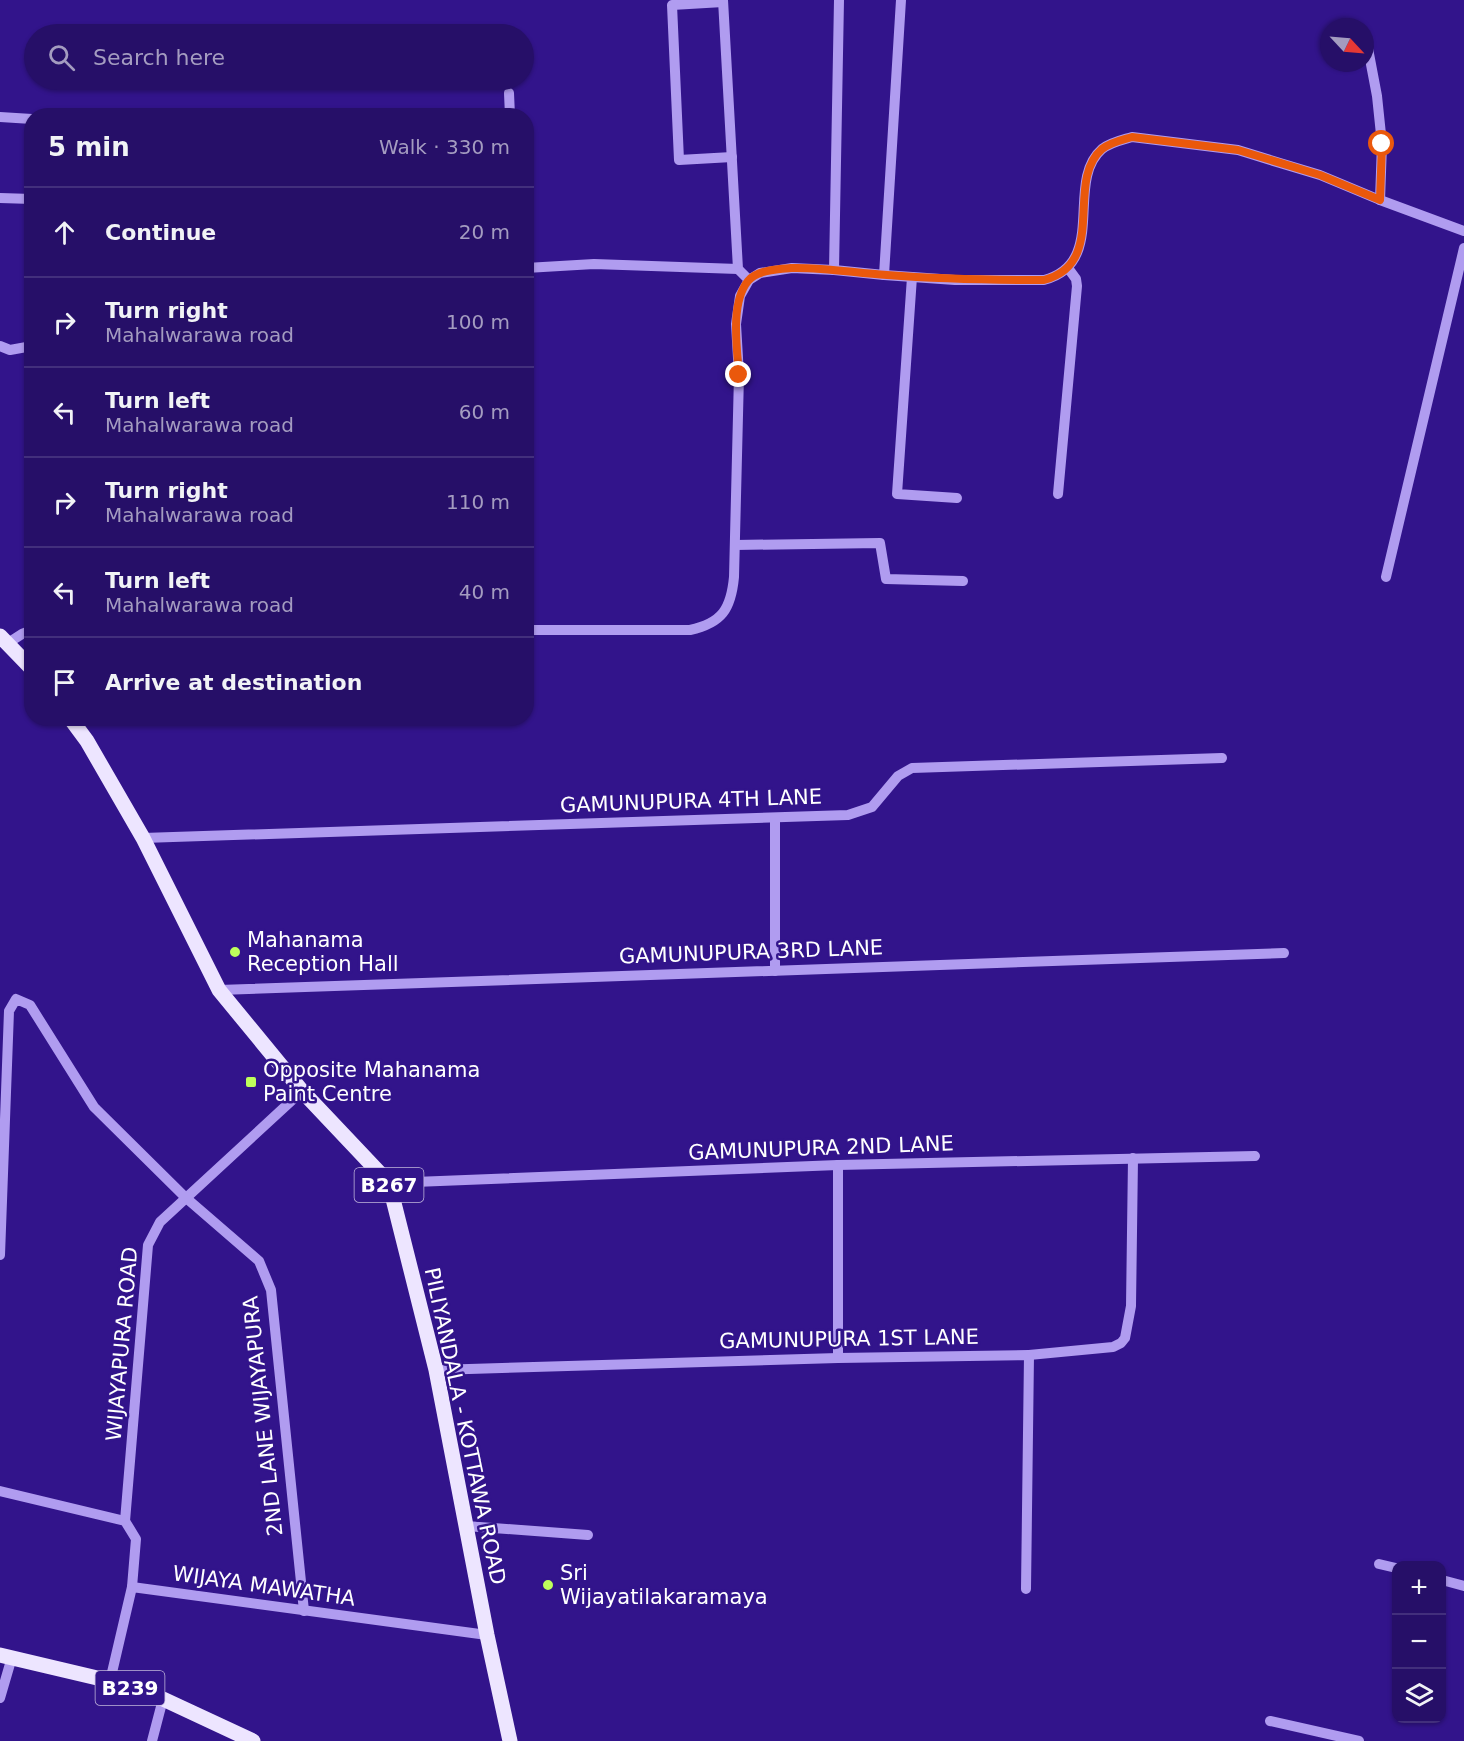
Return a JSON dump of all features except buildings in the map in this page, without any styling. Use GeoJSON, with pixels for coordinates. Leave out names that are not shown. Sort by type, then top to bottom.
{"type":"FeatureCollection","features":[{"type":"Feature","properties":{"kind":"main road"},"geometry":{"type":"LineString","coordinates":[[4,640],[24,661]]}},
{"type":"Feature","properties":{"kind":"main road","name":"PILIYANDALA - KOTTAWA ROAD"},"geometry":{"type":"LineString","coordinates":[[76,726],[87,741],[143,838],[219,990],[302,1091],[389,1183],[436,1370],[487,1635],[510,1741]]}},
{"type":"Feature","properties":{"kind":"main road","name":"B239"},"geometry":{"type":"LineString","coordinates":[[6,1656],[110,1681],[163,1699],[253,1741]]}},
{"type":"Feature","properties":{"kind":"street"},"geometry":{"type":"LineString","coordinates":[[834,270],[839,0]]}},
{"type":"Feature","properties":{"kind":"street"},"geometry":{"type":"LineString","coordinates":[[884,275],[901,0]]}},
{"type":"Feature","properties":{"kind":"street"},"geometry":{"type":"LineString","coordinates":[[732,157],[679,159],[671,2],[723,1],[732,157],[738,269],[748,280]]}},
{"type":"Feature","properties":{"kind":"street"},"geometry":{"type":"LineString","coordinates":[[1372,72],[1382,144],[1380,200]]}},
{"type":"Feature","properties":{"kind":"street"},"geometry":{"type":"LineString","coordinates":[[509,93],[510,108]]}},
{"type":"Feature","properties":{"kind":"street"},"geometry":{"type":"LineString","coordinates":[[0,117],[24,118]]}},
{"type":"Feature","properties":{"kind":"street"},"geometry":{"type":"LineString","coordinates":[[534,630],[690,630],[706,626],[726,610],[732,597],[735,545],[739,375],[736,324],[740,296],[748,280],[754,275],[792,268],[955,279],[1044,280],[1057,276],[1068,268],[1076,255],[1091,165],[1101,150],[1116,141],[1132,137],[1238,150],[1320,175],[1464,231]]}},
{"type":"Feature","properties":{"kind":"street"},"geometry":{"type":"LineString","coordinates":[[0,198],[24,199]]}},
{"type":"Feature","properties":{"kind":"street"},"geometry":{"type":"LineString","coordinates":[[1386,577],[1464,248]]}},
{"type":"Feature","properties":{"kind":"street"},"geometry":{"type":"LineString","coordinates":[[534,268],[594,264],[738,269]]}},
{"type":"Feature","properties":{"kind":"street"},"geometry":{"type":"LineString","coordinates":[[1058,495],[1077,286],[1076,279],[1068,268]]}},
{"type":"Feature","properties":{"kind":"street"},"geometry":{"type":"LineString","coordinates":[[912,277],[897,494],[957,498]]}},
{"type":"Feature","properties":{"kind":"street"},"geometry":{"type":"LineString","coordinates":[[0,346],[10,350],[24,347]]}},
{"type":"Feature","properties":{"kind":"street"},"geometry":{"type":"LineString","coordinates":[[735,545],[880,543],[886,579],[963,581]]}},
{"type":"Feature","properties":{"kind":"street"},"geometry":{"type":"LineString","coordinates":[[4,640],[24,633]]}},
{"type":"Feature","properties":{"kind":"street","name":"GAMUNUPURA 4TH LANE"},"geometry":{"type":"LineString","coordinates":[[143,838],[848,815],[872,807],[898,776],[912,768],[1222,758]]}},
{"type":"Feature","properties":{"kind":"street"},"geometry":{"type":"LineString","coordinates":[[775,818],[775,971]]}},
{"type":"Feature","properties":{"kind":"street","name":"GAMUNUPURA 3RD LANE"},"geometry":{"type":"LineString","coordinates":[[219,990],[1284,953]]}},
{"type":"Feature","properties":{"kind":"street","name":"2ND LANE WIJAYAPURA"},"geometry":{"type":"LineString","coordinates":[[0,1255],[9,1011],[16,999],[30,1005],[94,1107],[185,1197],[259,1261],[271,1290],[304,1611]]}},
{"type":"Feature","properties":{"kind":"street","name":"WIJAYAPURA ROAD"},"geometry":{"type":"LineString","coordinates":[[125,1521],[148,1245],[160,1222],[185,1197],[302,1091]]}},
{"type":"Feature","properties":{"kind":"street","name":"GAMUNUPURA 2ND LANE"},"geometry":{"type":"LineString","coordinates":[[389,1183],[838,1165],[1255,1156]]}},
{"type":"Feature","properties":{"kind":"street","name":"GAMUNUPURA 1ST LANE"},"geometry":{"type":"LineString","coordinates":[[436,1370],[838,1358],[1029,1355],[1113,1347],[1125,1338],[1131,1306],[1133,1158]]}},
{"type":"Feature","properties":{"kind":"street"},"geometry":{"type":"LineString","coordinates":[[838,1165],[838,1358]]}},
{"type":"Feature","properties":{"kind":"street"},"geometry":{"type":"LineString","coordinates":[[1026,1589],[1029,1355]]}},
{"type":"Feature","properties":{"kind":"street"},"geometry":{"type":"LineString","coordinates":[[0,1491],[125,1521],[136,1539],[132,1587],[110,1681]]}},
{"type":"Feature","properties":{"kind":"street"},"geometry":{"type":"LineString","coordinates":[[466,1526],[588,1535]]}},
{"type":"Feature","properties":{"kind":"street"},"geometry":{"type":"LineString","coordinates":[[1379,1564],[1392,1567]]}},
{"type":"Feature","properties":{"kind":"street"},"geometry":{"type":"LineString","coordinates":[[1446,1581],[1464,1586]]}},
{"type":"Feature","properties":{"kind":"street","name":"WIJAYA MAWATHA"},"geometry":{"type":"LineString","coordinates":[[132,1587],[487,1635]]}},
{"type":"Feature","properties":{"kind":"street"},"geometry":{"type":"LineString","coordinates":[[0,1698],[6,1656]]}},
{"type":"Feature","properties":{"kind":"street"},"geometry":{"type":"LineString","coordinates":[[152,1741],[163,1699]]}},
{"type":"Feature","properties":{"kind":"street"},"geometry":{"type":"LineString","coordinates":[[1270,1721],[1359,1741]]}},
{"type":"Feature","properties":{"kind":"place","name":"Mahanama Reception Hall"},"geometry":{"type":"Point","coordinates":[235,952]}},
{"type":"Feature","properties":{"kind":"place","name":"Opposite Mahanama Paint Centre"},"geometry":{"type":"Point","coordinates":[251,1082]}},
{"type":"Feature","properties":{"kind":"place","name":"Sri Wijayatilakaramaya"},"geometry":{"type":"Point","coordinates":[548,1585]}},
{"type":"Feature","properties":{"kind":"route"},"geometry":{"type":"LineString","coordinates":[[739,375],[736,324],[740,296],[748,280],[760,273],[792,268],[955,279],[1044,280],[1057,276],[1068,268],[1076,255],[1091,165],[1101,150],[1116,141],[1132,137],[1238,150],[1320,175],[1380,200],[1382,144]]}}]}
